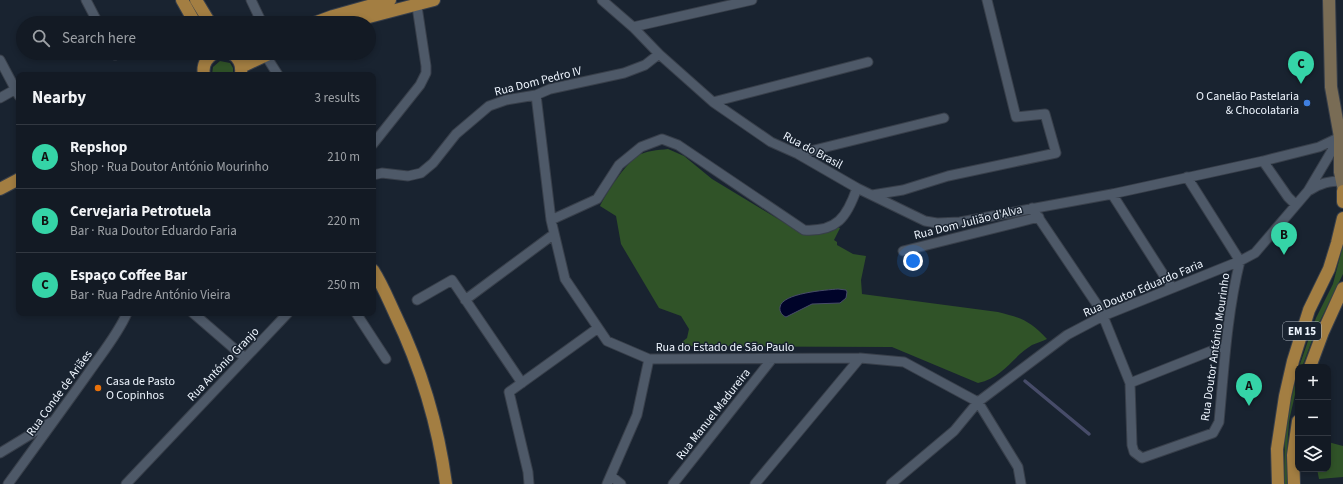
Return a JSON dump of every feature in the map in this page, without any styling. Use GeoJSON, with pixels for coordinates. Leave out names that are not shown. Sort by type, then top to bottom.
{"type":"FeatureCollection","features":[{"type":"Feature","properties":{"kind":"main road"},"geometry":{"type":"LineString","coordinates":[[182,0],[191,16]]}},
{"type":"Feature","properties":{"kind":"main road"},"geometry":{"type":"LineString","coordinates":[[196,0],[206,16]]}},
{"type":"Feature","properties":{"kind":"main road"},"geometry":{"type":"LineString","coordinates":[[333,16],[390,0]]}},
{"type":"Feature","properties":{"kind":"main road"},"geometry":{"type":"LineString","coordinates":[[371,16],[425,1]]}},
{"type":"Feature","properties":{"kind":"main road"},"geometry":{"type":"LineString","coordinates":[[238,60],[241,71],[258,60]]}},
{"type":"Feature","properties":{"kind":"main road"},"geometry":{"type":"LineString","coordinates":[[0,189],[16,181]]}},
{"type":"Feature","properties":{"kind":"main road"},"geometry":{"type":"LineString","coordinates":[[1343,186],[1343,202]]}},
{"type":"Feature","properties":{"kind":"main road","name":"EM 15"},"geometry":{"type":"LineString","coordinates":[[1278,484],[1277,450],[1284,403],[1293,361],[1310,310],[1329,269],[1343,218]]}},
{"type":"Feature","properties":{"kind":"main road"},"geometry":{"type":"LineString","coordinates":[[376,275],[420,370],[437,430],[446,484]]}},
{"type":"Feature","properties":{"kind":"main road","name":"EM 15"},"geometry":{"type":"LineString","coordinates":[[1311,364],[1323,332],[1343,288]]}},
{"type":"Feature","properties":{"kind":"main road"},"geometry":{"type":"LineString","coordinates":[[376,292],[391,320],[413,372],[432,439],[439,484]]}},
{"type":"Feature","properties":{"kind":"main road"},"geometry":{"type":"LineString","coordinates":[[1294,484],[1293,455],[1296,436]]}},
{"type":"Feature","properties":{"kind":"street"},"geometry":{"type":"LineString","coordinates":[[86,0],[94,16]]}},
{"type":"Feature","properties":{"kind":"street"},"geometry":{"type":"LineString","coordinates":[[251,0],[259,16]]}},
{"type":"Feature","properties":{"kind":"street","name":"Rua do Brasil"},"geometry":{"type":"LineString","coordinates":[[602,0],[713,102],[771,142],[798,154],[858,188],[925,221],[938,223],[960,222],[1032,208]]}},
{"type":"Feature","properties":{"kind":"street"},"geometry":{"type":"LineString","coordinates":[[633,27],[752,0]]}},
{"type":"Feature","properties":{"kind":"street"},"geometry":{"type":"LineString","coordinates":[[872,195],[903,190],[948,176],[1056,153],[1045,114],[1016,118],[987,0]]}},
{"type":"Feature","properties":{"kind":"street"},"geometry":{"type":"LineString","coordinates":[[1329,0],[1331,87],[1341,138],[1340,172],[1343,186]]}},
{"type":"Feature","properties":{"kind":"street"},"geometry":{"type":"LineString","coordinates":[[376,140],[420,85],[426,73],[425,1]]}},
{"type":"Feature","properties":{"kind":"street","name":"Rua Dom Pedro IV"},"geometry":{"type":"LineString","coordinates":[[376,175],[408,176],[421,173],[433,163],[456,134],[489,106],[506,100],[536,95],[550,89],[624,73],[645,64],[659,54]]}},
{"type":"Feature","properties":{"kind":"street"},"geometry":{"type":"LineString","coordinates":[[0,60],[16,90]]}},
{"type":"Feature","properties":{"kind":"street"},"geometry":{"type":"LineString","coordinates":[[271,60],[277,72]]}},
{"type":"Feature","properties":{"kind":"street"},"geometry":{"type":"LineString","coordinates":[[713,102],[868,62]]}},
{"type":"Feature","properties":{"kind":"street"},"geometry":{"type":"LineString","coordinates":[[0,98],[16,92]]}},
{"type":"Feature","properties":{"kind":"street","name":"Rua do Estado de São Paulo"},"geometry":{"type":"LineString","coordinates":[[536,95],[551,220],[565,279],[607,341],[649,359],[860,358],[904,362],[978,402]]}},
{"type":"Feature","properties":{"kind":"street"},"geometry":{"type":"LineString","coordinates":[[798,154],[944,118]]}},
{"type":"Feature","properties":{"kind":"street"},"geometry":{"type":"LineString","coordinates":[[1032,208],[1112,194],[1263,161],[1319,146],[1341,138]]}},
{"type":"Feature","properties":{"kind":"street"},"geometry":{"type":"LineString","coordinates":[[1308,191],[1341,138]]}},
{"type":"Feature","properties":{"kind":"street"},"geometry":{"type":"LineString","coordinates":[[551,220],[596,199],[619,165],[641,147],[662,139],[678,145],[804,230],[819,231],[844,217],[858,188]]}},
{"type":"Feature","properties":{"kind":"street"},"geometry":{"type":"LineString","coordinates":[[1263,161],[1288,197],[1296,205]]}},
{"type":"Feature","properties":{"kind":"street"},"geometry":{"type":"LineString","coordinates":[[1187,177],[1240,260]]}},
{"type":"Feature","properties":{"kind":"street"},"geometry":{"type":"LineString","coordinates":[[1308,191],[1320,184],[1331,181],[1343,186]]}},
{"type":"Feature","properties":{"kind":"street","name":"Rua Doutor Eduardo Faria"},"geometry":{"type":"LineString","coordinates":[[891,484],[954,431],[978,402],[1067,335],[1103,316],[1255,253],[1308,191]]}},
{"type":"Feature","properties":{"kind":"street"},"geometry":{"type":"LineString","coordinates":[[1112,194],[1172,288]]}},
{"type":"Feature","properties":{"kind":"street","name":"Rua Dom Julião d'Alva"},"geometry":{"type":"LineString","coordinates":[[1032,208],[1039,216],[1103,316],[1130,383],[1132,445],[1134,452],[1142,458]]}},
{"type":"Feature","properties":{"kind":"street","name":"Rua Dom Julião d'Alva"},"geometry":{"type":"LineString","coordinates":[[903,251],[1039,216]]}},
{"type":"Feature","properties":{"kind":"street"},"geometry":{"type":"LineString","coordinates":[[465,300],[554,234]]}},
{"type":"Feature","properties":{"kind":"street","name":"Rua Doutor António Mourinho"},"geometry":{"type":"LineString","coordinates":[[1142,458],[1213,433],[1219,422],[1226,345],[1235,281],[1240,260]]}},
{"type":"Feature","properties":{"kind":"street"},"geometry":{"type":"LineString","coordinates":[[417,300],[452,280],[522,383]]}},
{"type":"Feature","properties":{"kind":"street","name":"Rua Conde de Ariães"},"geometry":{"type":"LineString","coordinates":[[8,484],[56,419],[105,349],[126,316]]}},
{"type":"Feature","properties":{"kind":"street"},"geometry":{"type":"LineString","coordinates":[[197,316],[245,358]]}},
{"type":"Feature","properties":{"kind":"street","name":"Rua António Granjo"},"geometry":{"type":"LineString","coordinates":[[126,484],[285,316]]}},
{"type":"Feature","properties":{"kind":"street"},"geometry":{"type":"LineString","coordinates":[[358,316],[386,359]]}},
{"type":"Feature","properties":{"kind":"street"},"geometry":{"type":"LineString","coordinates":[[529,484],[528,472],[509,392],[598,328]]}},
{"type":"Feature","properties":{"kind":"street"},"geometry":{"type":"LineString","coordinates":[[1130,383],[1226,345]]}},
{"type":"Feature","properties":{"kind":"street"},"geometry":{"type":"LineString","coordinates":[[755,484],[860,358]]}},
{"type":"Feature","properties":{"kind":"street"},"geometry":{"type":"LineString","coordinates":[[621,484],[609,480],[637,415],[649,359]]}},
{"type":"Feature","properties":{"kind":"street","name":"Rua Manuel Madureira"},"geometry":{"type":"LineString","coordinates":[[673,484],[772,359]]}},
{"type":"Feature","properties":{"kind":"street"},"geometry":{"type":"LineString","coordinates":[[978,402],[1018,467],[1021,484]]}},
{"type":"Feature","properties":{"kind":"street"},"geometry":{"type":"LineString","coordinates":[[0,453],[56,419]]}},
{"type":"Feature","properties":{"kind":"green space"},"geometry":{"type":"Polygon","coordinates":[[[220,61],[230,63],[233,68],[233,72],[212,72],[213,67],[220,61]]]}},
{"type":"Feature","properties":{"kind":"green space"},"geometry":{"type":"Polygon","coordinates":[[[668,149],[684,156],[712,179],[803,234],[818,235],[834,226],[840,228],[834,240],[837,242],[837,245],[853,254],[866,256],[861,280],[862,294],[998,312],[1025,321],[1036,328],[1047,339],[1032,345],[1025,350],[994,377],[978,383],[892,347],[677,346],[687,338],[689,329],[681,316],[659,308],[621,244],[616,216],[600,206],[616,180],[632,160],[640,154],[668,149]]]}},
{"type":"Feature","properties":{"kind":"green space"},"geometry":{"type":"Polygon","coordinates":[[[1343,245],[1343,274],[1317,327],[1303,364],[1300,364],[1316,318],[1333,284],[1343,245]]]}},
{"type":"Feature","properties":{"kind":"green space"},"geometry":{"type":"Polygon","coordinates":[[[1295,383],[1295,395],[1289,422],[1287,445],[1287,484],[1284,484],[1285,432],[1295,383]]]}},
{"type":"Feature","properties":{"kind":"green space"},"geometry":{"type":"Polygon","coordinates":[[[1331,443],[1343,446],[1343,477],[1319,479],[1318,472],[1331,472],[1331,443]]]}},
{"type":"Feature","properties":{"kind":"water"},"geometry":{"type":"Polygon","coordinates":[[[838,289],[846,290],[847,292],[846,298],[840,303],[812,304],[786,317],[781,312],[780,307],[788,298],[805,293],[838,289]]]}},
{"type":"Feature","properties":{"kind":"waterway"},"geometry":{"type":"LineString","coordinates":[[1025,381],[1089,434]]}},
{"type":"Feature","properties":{"kind":"place","name":"Espaço Coffee Bar"},"geometry":{"type":"Point","coordinates":[1301,84]}},
{"type":"Feature","properties":{"kind":"place","name":"O Canelão Pastelaria & Chocolataria"},"geometry":{"type":"Point","coordinates":[1307,103]}},
{"type":"Feature","properties":{"kind":"place","name":"Cervejaria Petrotuela"},"geometry":{"type":"Point","coordinates":[1284,255]}},
{"type":"Feature","properties":{"kind":"place","name":"Casa de Pasto O Copinhos"},"geometry":{"type":"Point","coordinates":[98,388]}},
{"type":"Feature","properties":{"kind":"place","name":"Repshop"},"geometry":{"type":"Point","coordinates":[1249,406]}}]}
